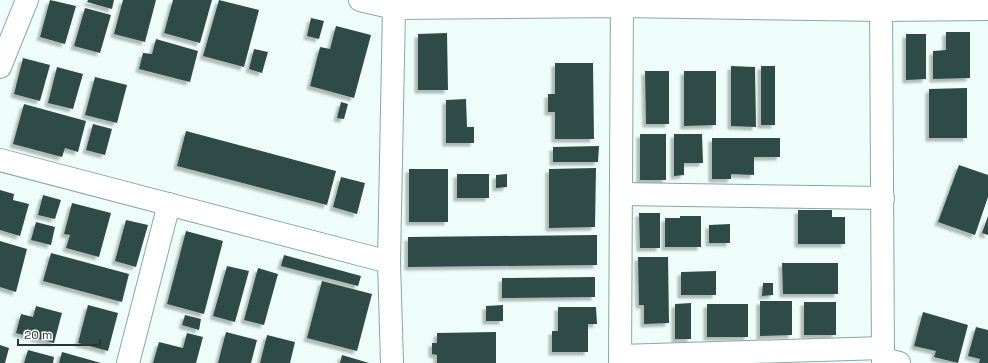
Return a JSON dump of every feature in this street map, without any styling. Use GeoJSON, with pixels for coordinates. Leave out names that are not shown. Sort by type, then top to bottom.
{"type":"FeatureCollection","features":[{"type":"Feature","properties":{"kind":"street"},"geometry":{"type":"LineString","coordinates":[[0,67],[27,0]]}},
{"type":"Feature","properties":{"kind":"street"},"geometry":{"type":"LineString","coordinates":[[360,0],[394,8],[622,3],[882,5],[988,9]]}},
{"type":"Feature","properties":{"kind":"street"},"geometry":{"type":"LineString","coordinates":[[622,3],[620,359],[887,358],[882,198],[882,5]]}},
{"type":"Feature","properties":{"kind":"street"},"geometry":{"type":"LineString","coordinates":[[392,363],[389,262],[394,8]]}},
{"type":"Feature","properties":{"kind":"street"},"geometry":{"type":"LineString","coordinates":[[0,160],[389,262]]}},
{"type":"Feature","properties":{"kind":"street"},"geometry":{"type":"LineString","coordinates":[[621,194],[882,198]]}},
{"type":"Feature","properties":{"kind":"street"},"geometry":{"type":"LineString","coordinates":[[128,363],[169,204]]}},
{"type":"Feature","properties":{"kind":"building"},"geometry":{"type":"Polygon","coordinates":[[[50,0],[76,6],[65,44],[40,37],[50,0]]]}},
{"type":"Feature","properties":{"kind":"building"},"geometry":{"type":"Polygon","coordinates":[[[88,0],[114,0],[112,9],[87,2],[88,0]]]}},
{"type":"Feature","properties":{"kind":"building"},"geometry":{"type":"Polygon","coordinates":[[[123,0],[156,0],[145,42],[114,34],[123,0]]]}},
{"type":"Feature","properties":{"kind":"building"},"geometry":{"type":"Polygon","coordinates":[[[173,0],[212,0],[200,43],[164,33],[173,0]]]}},
{"type":"Feature","properties":{"kind":"building"},"geometry":{"type":"Polygon","coordinates":[[[219,0],[259,10],[244,67],[203,56],[219,0]]]}},
{"type":"Feature","properties":{"kind":"building"},"geometry":{"type":"Polygon","coordinates":[[[85,8],[111,15],[100,53],[74,46],[85,8]]]}},
{"type":"Feature","properties":{"kind":"building"},"geometry":{"type":"Polygon","coordinates":[[[311,18],[324,21],[319,39],[307,36],[311,18]]]}},
{"type":"Feature","properties":{"kind":"building"},"geometry":{"type":"Polygon","coordinates":[[[336,26],[371,35],[354,98],[310,86],[320,47],[330,49],[336,26]]]}},
{"type":"Feature","properties":{"kind":"building"},"geometry":{"type":"Polygon","coordinates":[[[946,32],[970,32],[970,78],[933,79],[933,51],[946,50],[946,32]]]}},
{"type":"Feature","properties":{"kind":"building"},"geometry":{"type":"Polygon","coordinates":[[[447,33],[448,90],[418,90],[418,34],[447,33]]]}},
{"type":"Feature","properties":{"kind":"building"},"geometry":{"type":"Polygon","coordinates":[[[906,34],[926,34],[926,79],[906,80],[906,34]]]}},
{"type":"Feature","properties":{"kind":"building"},"geometry":{"type":"Polygon","coordinates":[[[156,39],[198,51],[190,82],[139,69],[143,53],[152,54],[156,39]]]}},
{"type":"Feature","properties":{"kind":"building"},"geometry":{"type":"Polygon","coordinates":[[[254,49],[268,52],[262,73],[249,69],[254,49]]]}},
{"type":"Feature","properties":{"kind":"building"},"geometry":{"type":"Polygon","coordinates":[[[23,58],[50,65],[40,101],[14,94],[23,58]]]}},
{"type":"Feature","properties":{"kind":"building"},"geometry":{"type":"Polygon","coordinates":[[[555,63],[593,63],[594,139],[555,139],[555,112],[548,112],[548,94],[555,94],[555,63]]]}},
{"type":"Feature","properties":{"kind":"building"},"geometry":{"type":"Polygon","coordinates":[[[731,66],[755,67],[756,127],[731,126],[731,66]]]}},
{"type":"Feature","properties":{"kind":"building"},"geometry":{"type":"Polygon","coordinates":[[[761,66],[775,66],[775,125],[761,125],[761,66]]]}},
{"type":"Feature","properties":{"kind":"building"},"geometry":{"type":"Polygon","coordinates":[[[57,67],[83,74],[73,109],[48,103],[57,67]]]}},
{"type":"Feature","properties":{"kind":"building"},"geometry":{"type":"Polygon","coordinates":[[[645,71],[669,71],[669,124],[646,124],[645,71]]]}},
{"type":"Feature","properties":{"kind":"building"},"geometry":{"type":"Polygon","coordinates":[[[684,71],[716,71],[716,125],[684,126],[684,71]]]}},
{"type":"Feature","properties":{"kind":"building"},"geometry":{"type":"Polygon","coordinates":[[[95,77],[127,85],[117,123],[85,115],[95,77]]]}},
{"type":"Feature","properties":{"kind":"building"},"geometry":{"type":"Polygon","coordinates":[[[967,88],[967,138],[929,138],[929,89],[967,88]]]}},
{"type":"Feature","properties":{"kind":"building"},"geometry":{"type":"Polygon","coordinates":[[[466,99],[467,127],[474,127],[474,143],[446,143],[446,100],[466,99]]]}},
{"type":"Feature","properties":{"kind":"building"},"geometry":{"type":"Polygon","coordinates":[[[341,102],[348,104],[344,119],[337,118],[341,102]]]}},
{"type":"Feature","properties":{"kind":"building"},"geometry":{"type":"Polygon","coordinates":[[[24,104],[86,121],[78,152],[65,148],[62,157],[13,144],[24,104]]]}},
{"type":"Feature","properties":{"kind":"building"},"geometry":{"type":"Polygon","coordinates":[[[93,124],[112,129],[105,155],[86,150],[93,124]]]}},
{"type":"Feature","properties":{"kind":"building"},"geometry":{"type":"Polygon","coordinates":[[[186,131],[336,171],[327,205],[177,166],[186,131]]]}},
{"type":"Feature","properties":{"kind":"building"},"geometry":{"type":"Polygon","coordinates":[[[640,134],[666,134],[666,180],[640,180],[640,134]]]}},
{"type":"Feature","properties":{"kind":"building"},"geometry":{"type":"Polygon","coordinates":[[[674,134],[702,134],[703,163],[684,163],[684,175],[674,176],[674,134]]]}},
{"type":"Feature","properties":{"kind":"building"},"geometry":{"type":"Polygon","coordinates":[[[712,138],[780,138],[780,157],[754,157],[754,175],[731,174],[731,179],[712,179],[712,138]]]}},
{"type":"Feature","properties":{"kind":"building"},"geometry":{"type":"Polygon","coordinates":[[[599,146],[598,162],[553,162],[553,147],[599,146]]]}},
{"type":"Feature","properties":{"kind":"building"},"geometry":{"type":"Polygon","coordinates":[[[959,165],[988,175],[988,197],[975,235],[938,222],[959,165]]]}},
{"type":"Feature","properties":{"kind":"building"},"geometry":{"type":"Polygon","coordinates":[[[596,168],[595,227],[549,228],[549,169],[596,168]]]}},
{"type":"Feature","properties":{"kind":"building"},"geometry":{"type":"Polygon","coordinates":[[[409,169],[448,169],[448,222],[409,222],[409,169]]]}},
{"type":"Feature","properties":{"kind":"building"},"geometry":{"type":"Polygon","coordinates":[[[457,174],[489,174],[489,198],[457,198],[457,174]]]}},
{"type":"Feature","properties":{"kind":"building"},"geometry":{"type":"Polygon","coordinates":[[[507,174],[507,187],[496,188],[496,175],[507,174]]]}},
{"type":"Feature","properties":{"kind":"building"},"geometry":{"type":"Polygon","coordinates":[[[341,177],[365,183],[357,214],[333,207],[341,177]]]}},
{"type":"Feature","properties":{"kind":"building"},"geometry":{"type":"Polygon","coordinates":[[[0,190],[14,194],[13,200],[29,204],[20,236],[0,230],[0,190]]]}},
{"type":"Feature","properties":{"kind":"building"},"geometry":{"type":"Polygon","coordinates":[[[43,195],[61,200],[55,219],[38,215],[43,195]]]}},
{"type":"Feature","properties":{"kind":"building"},"geometry":{"type":"Polygon","coordinates":[[[72,203],[111,213],[99,257],[66,248],[70,235],[64,234],[72,203]]]}},
{"type":"Feature","properties":{"kind":"building"},"geometry":{"type":"Polygon","coordinates":[[[798,210],[832,210],[832,217],[845,217],[845,244],[798,244],[798,210]]]}},
{"type":"Feature","properties":{"kind":"building"},"geometry":{"type":"Polygon","coordinates":[[[639,213],[660,213],[660,248],[640,248],[639,213]]]}},
{"type":"Feature","properties":{"kind":"building"},"geometry":{"type":"Polygon","coordinates":[[[680,216],[701,216],[701,247],[665,247],[665,218],[680,218],[680,216]]]}},
{"type":"Feature","properties":{"kind":"building"},"geometry":{"type":"Polygon","coordinates":[[[988,216],[988,235],[982,233],[988,216]]]}},
{"type":"Feature","properties":{"kind":"building"},"geometry":{"type":"Polygon","coordinates":[[[126,220],[148,225],[136,267],[115,261],[126,220]]]}},
{"type":"Feature","properties":{"kind":"building"},"geometry":{"type":"Polygon","coordinates":[[[36,222],[55,227],[51,245],[31,240],[36,222]]]}},
{"type":"Feature","properties":{"kind":"building"},"geometry":{"type":"Polygon","coordinates":[[[730,224],[730,243],[709,243],[709,225],[730,224]]]}},
{"type":"Feature","properties":{"kind":"building"},"geometry":{"type":"Polygon","coordinates":[[[186,231],[223,241],[204,314],[167,304],[186,231]]]}},
{"type":"Feature","properties":{"kind":"building"},"geometry":{"type":"Polygon","coordinates":[[[597,235],[597,265],[408,267],[408,237],[597,235]]]}},
{"type":"Feature","properties":{"kind":"building"},"geometry":{"type":"Polygon","coordinates":[[[0,241],[27,249],[16,292],[0,287],[0,241]]]}},
{"type":"Feature","properties":{"kind":"building"},"geometry":{"type":"Polygon","coordinates":[[[51,253],[129,274],[122,302],[43,281],[51,253]]]}},
{"type":"Feature","properties":{"kind":"building"},"geometry":{"type":"Polygon","coordinates":[[[284,255],[361,276],[358,286],[281,266],[284,255]]]}},
{"type":"Feature","properties":{"kind":"building"},"geometry":{"type":"Polygon","coordinates":[[[638,257],[668,257],[669,323],[644,324],[644,305],[639,305],[638,257]]]}},
{"type":"Feature","properties":{"kind":"building"},"geometry":{"type":"Polygon","coordinates":[[[782,263],[838,263],[838,294],[783,294],[782,263]]]}},
{"type":"Feature","properties":{"kind":"building"},"geometry":{"type":"Polygon","coordinates":[[[227,266],[249,271],[235,322],[213,316],[227,266]]]}},
{"type":"Feature","properties":{"kind":"building"},"geometry":{"type":"Polygon","coordinates":[[[258,268],[278,274],[264,325],[244,320],[258,268]]]}},
{"type":"Feature","properties":{"kind":"building"},"geometry":{"type":"Polygon","coordinates":[[[716,271],[716,295],[681,295],[681,272],[716,271]]]}},
{"type":"Feature","properties":{"kind":"building"},"geometry":{"type":"Polygon","coordinates":[[[595,277],[595,297],[502,298],[502,278],[595,277]]]}},
{"type":"Feature","properties":{"kind":"building"},"geometry":{"type":"Polygon","coordinates":[[[322,281],[372,294],[357,351],[307,338],[322,281]]]}},
{"type":"Feature","properties":{"kind":"building"},"geometry":{"type":"Polygon","coordinates":[[[763,283],[773,283],[773,295],[762,296],[763,283]]]}},
{"type":"Feature","properties":{"kind":"building"},"geometry":{"type":"Polygon","coordinates":[[[760,301],[792,301],[792,335],[760,336],[760,301]]]}},
{"type":"Feature","properties":{"kind":"building"},"geometry":{"type":"Polygon","coordinates":[[[804,302],[836,302],[836,335],[804,335],[804,302]]]}},
{"type":"Feature","properties":{"kind":"building"},"geometry":{"type":"Polygon","coordinates":[[[691,303],[691,339],[675,339],[675,304],[691,303]]]}},
{"type":"Feature","properties":{"kind":"building"},"geometry":{"type":"Polygon","coordinates":[[[707,304],[748,304],[748,337],[707,337],[707,304]]]}},
{"type":"Feature","properties":{"kind":"building"},"geometry":{"type":"Polygon","coordinates":[[[88,305],[118,313],[108,351],[78,343],[88,305]]]}},
{"type":"Feature","properties":{"kind":"building"},"geometry":{"type":"Polygon","coordinates":[[[503,305],[503,321],[486,321],[486,306],[503,305]]]}},
{"type":"Feature","properties":{"kind":"building"},"geometry":{"type":"Polygon","coordinates":[[[36,306],[62,313],[54,343],[16,333],[21,314],[33,317],[36,306]]]}},
{"type":"Feature","properties":{"kind":"building"},"geometry":{"type":"Polygon","coordinates":[[[558,307],[596,307],[597,324],[588,324],[588,352],[552,352],[552,331],[558,331],[558,307]]]}},
{"type":"Feature","properties":{"kind":"building"},"geometry":{"type":"Polygon","coordinates":[[[923,312],[968,325],[958,363],[934,357],[936,351],[914,346],[923,312]]]}},
{"type":"Feature","properties":{"kind":"building"},"geometry":{"type":"Polygon","coordinates":[[[185,315],[201,319],[199,330],[182,325],[185,315]]]}},
{"type":"Feature","properties":{"kind":"building"},"geometry":{"type":"Polygon","coordinates":[[[976,327],[988,330],[988,363],[979,363],[980,359],[968,356],[976,327]]]}},
{"type":"Feature","properties":{"kind":"building"},"geometry":{"type":"Polygon","coordinates":[[[226,332],[257,340],[251,363],[218,363],[226,332]]]}},
{"type":"Feature","properties":{"kind":"building"},"geometry":{"type":"Polygon","coordinates":[[[496,332],[496,363],[437,363],[437,355],[432,354],[432,343],[437,343],[437,333],[496,332]]]}},
{"type":"Feature","properties":{"kind":"building"},"geometry":{"type":"Polygon","coordinates":[[[187,333],[203,337],[196,363],[153,363],[159,342],[183,348],[187,333]]]}},
{"type":"Feature","properties":{"kind":"building"},"geometry":{"type":"Polygon","coordinates":[[[267,335],[295,342],[290,363],[260,363],[267,335]]]}},
{"type":"Feature","properties":{"kind":"building"},"geometry":{"type":"Polygon","coordinates":[[[0,345],[9,348],[5,363],[0,363],[0,345]]]}},
{"type":"Feature","properties":{"kind":"building"},"geometry":{"type":"Polygon","coordinates":[[[28,350],[54,357],[53,363],[24,363],[28,350]]]}},
{"type":"Feature","properties":{"kind":"building"},"geometry":{"type":"Polygon","coordinates":[[[62,352],[101,363],[59,363],[62,352]]]}},
{"type":"Feature","properties":{"kind":"building"},"geometry":{"type":"Polygon","coordinates":[[[342,355],[369,363],[340,363],[342,355]]]}}]}
